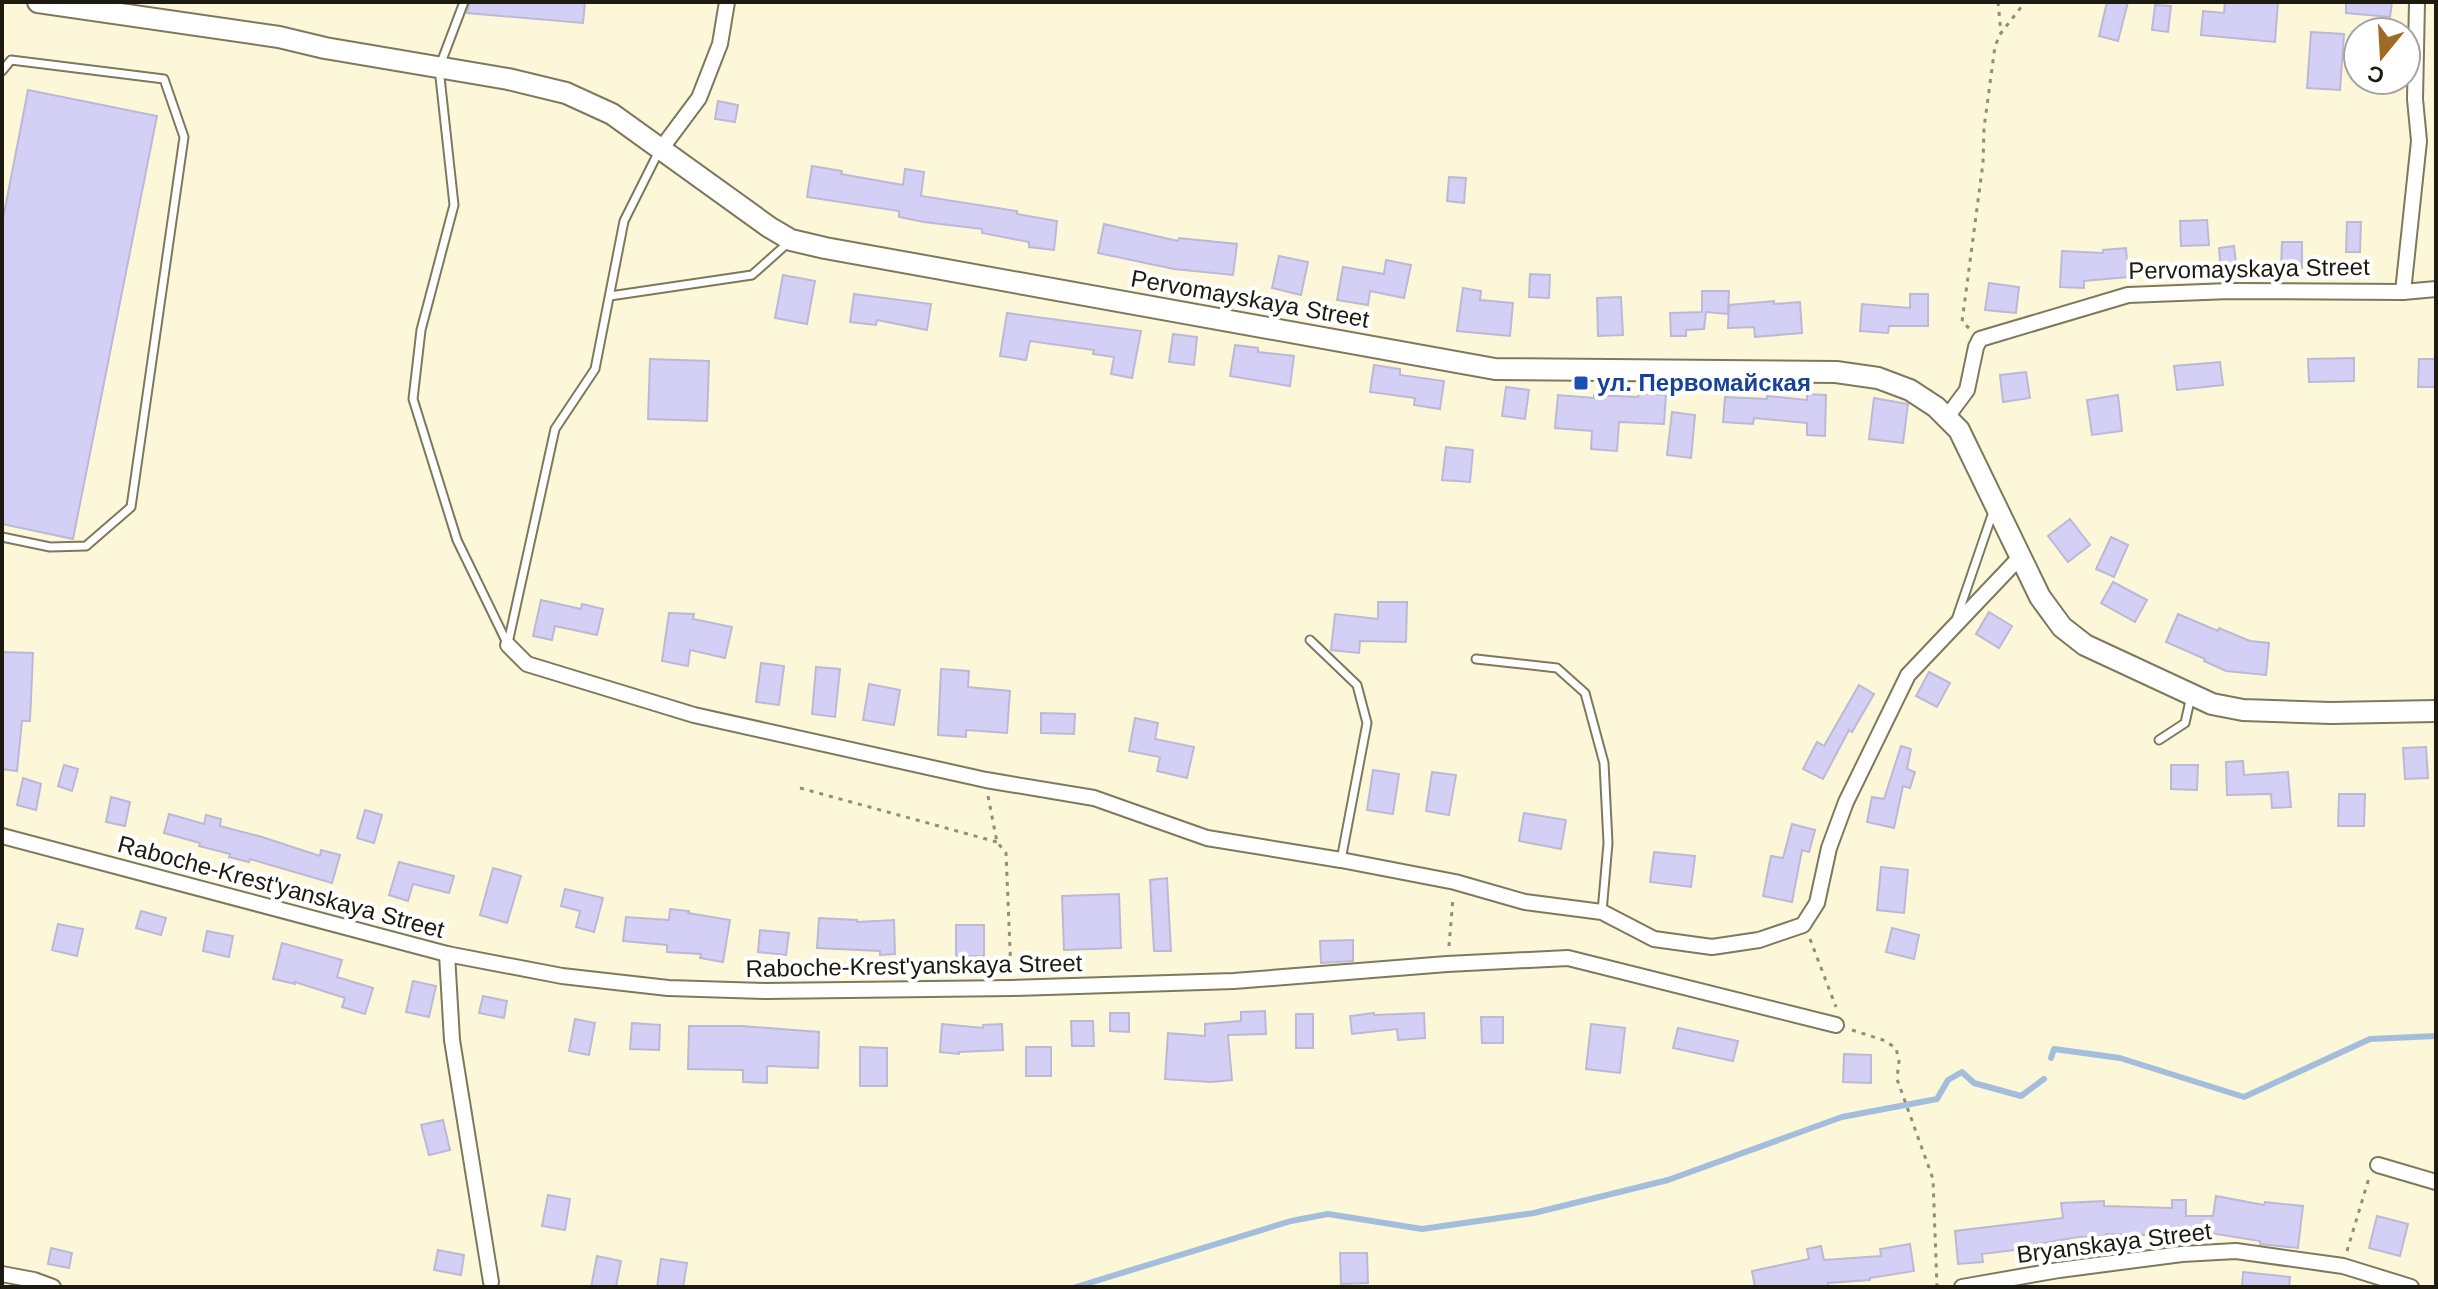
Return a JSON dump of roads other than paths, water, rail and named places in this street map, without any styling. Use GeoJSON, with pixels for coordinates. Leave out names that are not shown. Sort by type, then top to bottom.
{"type":"FeatureCollection","features":[{"type":"Feature","properties":{"kind":"street","name":"Pervomayskaya Street"},"geometry":{"type":"LineString","coordinates":[[38,2],[104,7],[279,37],[325,48],[508,79],[566,93],[612,114],[791,240],[1495,369],[1836,372],[1878,378],[1910,390],[1947,417],[1967,390],[1980,339],[2128,295],[2436,289]]}},
{"type":"Feature","properties":{"kind":"street"},"geometry":{"type":"LineString","coordinates":[[661,149],[699,98],[720,44],[727,2]]}},
{"type":"Feature","properties":{"kind":"street"},"geometry":{"type":"LineString","coordinates":[[2403,292],[2419,141],[2415,99],[2417,2]]}},
{"type":"Feature","properties":{"kind":"street"},"geometry":{"type":"LineString","coordinates":[[1947,417],[1959,430],[2040,597],[2062,627],[2085,645],[2212,704],[2270,712],[2436,711]]}},
{"type":"Feature","properties":{"kind":"street"},"geometry":{"type":"LineString","coordinates":[[508,645],[527,664],[694,715],[986,780],[1094,798],[1207,838],[1455,882],[1525,902],[1602,912],[1654,939],[1712,947],[1759,940],[1803,925],[1817,903],[1829,848],[1846,802],[1908,675],[2021,556]]}},
{"type":"Feature","properties":{"kind":"street","name":"Raboche-Krest'yanskaya Street"},"geometry":{"type":"LineString","coordinates":[[2,836],[447,954],[562,976],[668,988],[766,991],[1012,988],[1234,981],[1568,958],[1836,1025]]}},
{"type":"Feature","properties":{"kind":"street"},"geometry":{"type":"LineString","coordinates":[[447,954],[452,1040],[492,1285]]}},
{"type":"Feature","properties":{"kind":"street"},"geometry":{"type":"LineString","coordinates":[[2378,1165],[2436,1182]]}},
{"type":"Feature","properties":{"kind":"street","name":"Bryanskaya Street"},"geometry":{"type":"LineString","coordinates":[[1962,1287],[2059,1270],[2236,1251],[2343,1266],[2411,1287]]}},
{"type":"Feature","properties":{"kind":"street"},"geometry":{"type":"LineString","coordinates":[[2,1274],[53,1287]]}},
{"type":"Feature","properties":{"kind":"lane"},"geometry":{"type":"LineString","coordinates":[[464,2],[439,68],[454,205],[421,330],[413,399],[457,540],[508,645]]}},
{"type":"Feature","properties":{"kind":"lane"},"geometry":{"type":"LineString","coordinates":[[2,71],[11,60],[164,79],[184,137],[131,507],[86,546],[50,547],[2,537]]}},
{"type":"Feature","properties":{"kind":"lane"},"geometry":{"type":"LineString","coordinates":[[508,645],[555,429],[595,369],[624,221],[661,149]]}},
{"type":"Feature","properties":{"kind":"lane"},"geometry":{"type":"LineString","coordinates":[[610,296],[752,275],[791,240]]}},
{"type":"Feature","properties":{"kind":"lane"},"geometry":{"type":"LineString","coordinates":[[1953,627],[1996,504]]}},
{"type":"Feature","properties":{"kind":"lane"},"geometry":{"type":"LineString","coordinates":[[1310,640],[1357,685],[1367,723],[1341,860]]}},
{"type":"Feature","properties":{"kind":"lane"},"geometry":{"type":"LineString","coordinates":[[1476,659],[1557,668],[1585,693],[1604,763],[1608,843],[1602,912]]}},
{"type":"Feature","properties":{"kind":"lane"},"geometry":{"type":"LineString","coordinates":[[2159,740],[2185,723],[2191,694]]}},
{"type":"Feature","properties":{"kind":"waterway"},"geometry":{"type":"LineString","coordinates":[[2051,1058],[2054,1049],[2120,1058],[2244,1097],[2370,1039],[2436,1036]]}},
{"type":"Feature","properties":{"kind":"waterway"},"geometry":{"type":"LineString","coordinates":[[1076,1287],[1291,1221],[1328,1214],[1422,1229],[1534,1213],[1668,1180],[1842,1117],[1937,1099],[1948,1080],[1962,1072],[1974,1083],[2021,1096],[2044,1079]]}},
{"type":"Feature","properties":{"kind":"place","name":"ул. Первомайская"},"geometry":{"type":"Point","coordinates":[1581,383]}}]}
